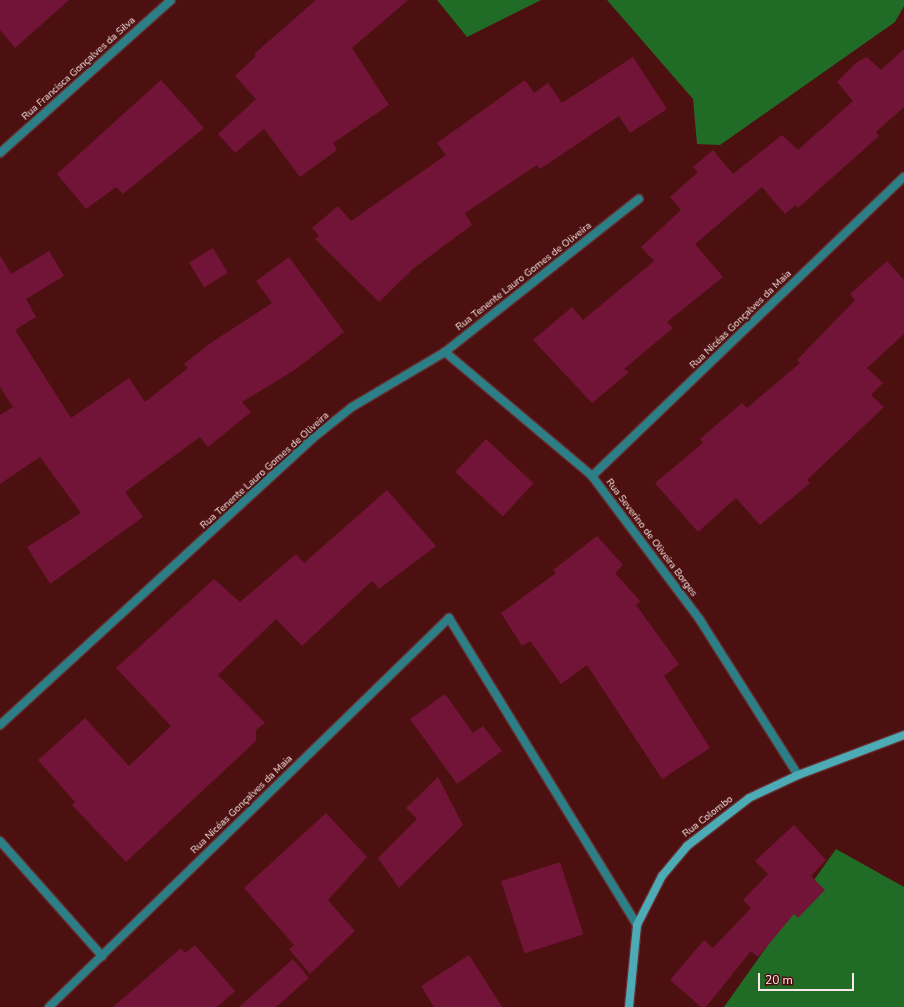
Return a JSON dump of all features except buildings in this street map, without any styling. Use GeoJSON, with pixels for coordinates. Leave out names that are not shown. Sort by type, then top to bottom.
{"type":"FeatureCollection","features":[{"type":"Feature","properties":{"kind":"street","name":"Rua Francisca Gonçalves da Silva"},"geometry":{"type":"LineString","coordinates":[[0,153],[171,0]]}},
{"type":"Feature","properties":{"kind":"street","name":"Rua Nicéas Gonçalves da Maia"},"geometry":{"type":"LineString","coordinates":[[592,476],[904,177]]}},
{"type":"Feature","properties":{"kind":"street","name":"Rua Tenente Lauro Gomes de Oliveira"},"geometry":{"type":"LineString","coordinates":[[0,725],[312,440],[352,407],[444,352],[639,199]]}},
{"type":"Feature","properties":{"kind":"street","name":"Rua Severino de Oliveira Borges"},"geometry":{"type":"LineString","coordinates":[[444,352],[592,476],[700,620],[798,775]]}},
{"type":"Feature","properties":{"kind":"street","name":"Rua Nicéas Gonçalves da Maia"},"geometry":{"type":"LineString","coordinates":[[49,1007],[449,618],[637,925]]}},
{"type":"Feature","properties":{"kind":"street","name":"Rua Colombo"},"geometry":{"type":"LineString","coordinates":[[629,1007],[637,925],[662,876],[688,846],[749,798],[798,775],[904,735]]}},
{"type":"Feature","properties":{"kind":"street"},"geometry":{"type":"LineString","coordinates":[[0,841],[102,956]]}},
{"type":"Feature","properties":{"kind":"green space"},"geometry":{"type":"Polygon","coordinates":[[[437,0],[541,0],[467,37],[437,0]]]}},
{"type":"Feature","properties":{"kind":"green space"},"geometry":{"type":"Polygon","coordinates":[[[607,0],[904,0],[904,6],[895,22],[720,145],[697,144],[693,99],[607,0]]]}},
{"type":"Feature","properties":{"kind":"green space"},"geometry":{"type":"Polygon","coordinates":[[[836,849],[904,887],[904,1007],[724,1007],[836,849]]]}}]}
